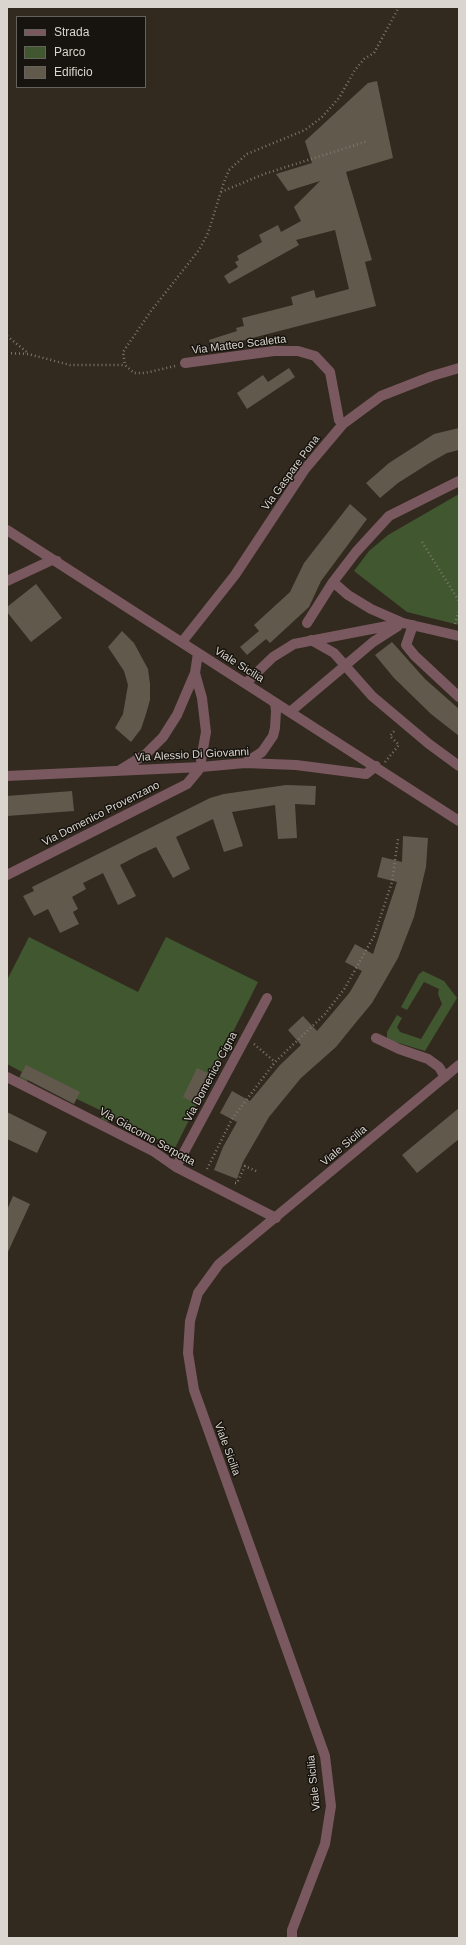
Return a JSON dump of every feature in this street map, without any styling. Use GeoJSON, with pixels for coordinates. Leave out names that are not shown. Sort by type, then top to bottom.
{"type":"FeatureCollection","features":[{"type":"Feature","properties":{"kind":"street","name":"Via Matteo Scaletta"},"geometry":{"type":"LineString","coordinates":[[185,363],[274,351],[298,351],[315,356],[330,372],[339,420],[343,424]]}},
{"type":"Feature","properties":{"kind":"street","name":"Via Gaspare Pona"},"geometry":{"type":"LineString","coordinates":[[182,642],[235,575],[305,469],[343,424],[381,396],[432,376],[459,368]]}},
{"type":"Feature","properties":{"kind":"street"},"geometry":{"type":"LineString","coordinates":[[307,623],[333,582],[356,552],[389,516],[459,481]]}},
{"type":"Feature","properties":{"kind":"street","name":"Viale Sicilia"},"geometry":{"type":"LineString","coordinates":[[7,530],[58,561],[198,653],[378,767],[459,821]]}},
{"type":"Feature","properties":{"kind":"street"},"geometry":{"type":"LineString","coordinates":[[7,581],[52,560],[58,561]]}},
{"type":"Feature","properties":{"kind":"street"},"geometry":{"type":"LineString","coordinates":[[333,582],[348,595],[371,609],[408,624],[459,636]]}},
{"type":"Feature","properties":{"kind":"street"},"geometry":{"type":"LineString","coordinates":[[246,683],[273,657],[294,644],[408,624]]}},
{"type":"Feature","properties":{"kind":"street"},"geometry":{"type":"LineString","coordinates":[[290,712],[372,642],[408,624]]}},
{"type":"Feature","properties":{"kind":"street"},"geometry":{"type":"LineString","coordinates":[[408,624],[406,645],[415,656],[459,697]]}},
{"type":"Feature","properties":{"kind":"street"},"geometry":{"type":"LineString","coordinates":[[311,640],[334,653],[372,696],[402,722],[459,766]]}},
{"type":"Feature","properties":{"kind":"street"},"geometry":{"type":"LineString","coordinates":[[120,770],[146,754],[163,737],[177,715],[195,673],[198,653]]}},
{"type":"Feature","properties":{"kind":"street"},"geometry":{"type":"LineString","coordinates":[[195,673],[202,698],[206,732],[201,764]]}},
{"type":"Feature","properties":{"kind":"street"},"geometry":{"type":"LineString","coordinates":[[245,763],[262,752],[273,736],[276,724],[276,711],[275,703],[269,698]]}},
{"type":"Feature","properties":{"kind":"street","name":"Via Alessio Di Giovanni"},"geometry":{"type":"LineString","coordinates":[[7,776],[201,764],[245,763],[296,766],[366,774],[378,767]]}},
{"type":"Feature","properties":{"kind":"street","name":"Via Domenico Provenzano"},"geometry":{"type":"LineString","coordinates":[[7,875],[187,784],[201,764]]}},
{"type":"Feature","properties":{"kind":"street","name":"Via Domenico Cigna"},"geometry":{"type":"LineString","coordinates":[[176,1167],[267,998]]}},
{"type":"Feature","properties":{"kind":"street"},"geometry":{"type":"LineString","coordinates":[[376,1038],[399,1049],[428,1059],[439,1067],[446,1077]]}},
{"type":"Feature","properties":{"kind":"street","name":"Viale Sicilia"},"geometry":{"type":"LineString","coordinates":[[292,1938],[292,1930],[325,1844],[331,1806],[325,1756],[194,1390],[188,1353],[190,1321],[198,1293],[220,1264],[459,1065]]}},
{"type":"Feature","properties":{"kind":"street","name":"Via Giacomo Serpotta"},"geometry":{"type":"LineString","coordinates":[[7,1077],[153,1151],[176,1167],[276,1218]]}},
{"type":"Feature","properties":{"kind":"path"},"geometry":{"type":"LineString","coordinates":[[185,363],[145,373],[134,373],[125,365],[123,352],[165,292],[200,250],[208,233],[229,170],[238,160],[248,154],[305,130],[322,116],[339,98],[355,70],[364,59],[374,53],[399,7]]}},
{"type":"Feature","properties":{"kind":"path"},"geometry":{"type":"LineString","coordinates":[[221,192],[264,174],[368,141]]}},
{"type":"Feature","properties":{"kind":"path"},"geometry":{"type":"LineString","coordinates":[[7,336],[28,354]]}},
{"type":"Feature","properties":{"kind":"path"},"geometry":{"type":"LineString","coordinates":[[7,353],[28,354],[70,365],[125,365]]}},
{"type":"Feature","properties":{"kind":"path"},"geometry":{"type":"LineString","coordinates":[[422,542],[459,601]]}},
{"type":"Feature","properties":{"kind":"path"},"geometry":{"type":"LineString","coordinates":[[378,767],[400,745],[390,736],[402,722]]}},
{"type":"Feature","properties":{"kind":"path"},"geometry":{"type":"LineString","coordinates":[[211,1172],[206,1168],[232,1119],[275,1062],[325,1014],[345,988],[374,936],[392,882],[398,839]]}},
{"type":"Feature","properties":{"kind":"path"},"geometry":{"type":"LineString","coordinates":[[245,1039],[257,1045],[275,1062]]}},
{"type":"Feature","properties":{"kind":"path"},"geometry":{"type":"LineString","coordinates":[[230,1180],[237,1184],[244,1166],[258,1172]]}},
{"type":"Feature","properties":{"kind":"green space"},"geometry":{"type":"Polygon","coordinates":[[[459,494],[459,625],[407,612],[354,571],[369,551],[388,535],[459,494]]]}},
{"type":"Feature","properties":{"kind":"green space"},"geometry":{"type":"Polygon","coordinates":[[[29,937],[138,992],[166,937],[258,982],[175,1148],[111,1116],[108,1122],[101,1119],[104,1112],[29,1076],[27,1082],[19,1078],[22,1072],[7,1064],[7,980],[29,937]]]}},
{"type":"Feature","properties":{"kind":"green space"},"geometry":{"type":"Polygon","coordinates":[[[423,971],[444,981],[457,998],[425,1051],[392,1041],[387,1038],[387,1032],[397,1015],[402,1018],[397,1027],[400,1032],[421,1039],[442,1004],[438,994],[439,989],[424,982],[407,1010],[401,1007],[419,974],[423,971]]]}},
{"type":"Feature","properties":{"kind":"building"},"geometry":{"type":"Polygon","coordinates":[[[377,81],[393,158],[346,172],[372,260],[365,262],[376,306],[233,343],[233,345],[221,349],[220,346],[212,349],[209,340],[237,331],[236,328],[244,326],[242,318],[293,305],[291,297],[314,290],[316,298],[349,289],[335,230],[296,240],[299,245],[229,284],[224,276],[238,267],[235,262],[239,260],[237,256],[262,242],[259,235],[278,225],[281,232],[301,221],[294,207],[320,181],[288,191],[276,174],[312,163],[305,141],[368,83],[377,81]]]}},
{"type":"Feature","properties":{"kind":"building"},"geometry":{"type":"Polygon","coordinates":[[[289,368],[295,377],[247,409],[237,393],[263,375],[268,382],[289,368]]]}},
{"type":"Feature","properties":{"kind":"building"},"geometry":{"type":"Polygon","coordinates":[[[459,428],[459,450],[447,453],[431,462],[398,483],[380,498],[366,483],[389,463],[434,434],[459,428]]]}},
{"type":"Feature","properties":{"kind":"building"},"geometry":{"type":"Polygon","coordinates":[[[350,504],[367,519],[321,581],[309,607],[270,643],[266,639],[247,655],[240,647],[259,631],[254,625],[290,592],[304,563],[350,504]]]}},
{"type":"Feature","properties":{"kind":"building"},"geometry":{"type":"Polygon","coordinates":[[[36,584],[62,618],[31,642],[7,612],[7,607],[36,584]]]}},
{"type":"Feature","properties":{"kind":"building"},"geometry":{"type":"Polygon","coordinates":[[[122,631],[134,643],[148,669],[150,684],[150,700],[146,714],[141,729],[131,742],[115,728],[123,714],[128,685],[124,671],[108,647],[122,631]]]}},
{"type":"Feature","properties":{"kind":"building"},"geometry":{"type":"Polygon","coordinates":[[[392,642],[425,679],[459,709],[459,736],[431,714],[394,678],[375,655],[392,642]]]}},
{"type":"Feature","properties":{"kind":"building"},"geometry":{"type":"Polygon","coordinates":[[[286,785],[316,786],[315,805],[295,804],[297,838],[278,839],[275,805],[232,812],[243,846],[224,852],[213,819],[176,837],[190,869],[173,878],[156,847],[120,865],[136,896],[118,905],[103,873],[83,883],[86,889],[72,897],[78,909],[73,912],[79,924],[60,933],[48,909],[34,916],[23,896],[34,891],[32,887],[210,798],[224,794],[286,785]]]}},
{"type":"Feature","properties":{"kind":"building"},"geometry":{"type":"Polygon","coordinates":[[[72,791],[74,811],[7,816],[7,796],[72,791]]]}},
{"type":"Feature","properties":{"kind":"building"},"geometry":{"type":"Polygon","coordinates":[[[403,836],[428,838],[426,867],[414,917],[398,958],[372,1003],[336,1047],[301,1078],[269,1117],[243,1162],[237,1179],[214,1170],[223,1147],[237,1122],[220,1113],[232,1091],[250,1101],[280,1065],[301,1045],[288,1030],[303,1016],[317,1031],[335,1010],[350,992],[362,971],[345,962],[355,944],[373,954],[397,882],[377,877],[382,857],[402,862],[403,836]]]}},
{"type":"Feature","properties":{"kind":"building"},"geometry":{"type":"Polygon","coordinates":[[[26,1065],[80,1092],[74,1104],[20,1076],[26,1065]]]}},
{"type":"Feature","properties":{"kind":"building"},"geometry":{"type":"Polygon","coordinates":[[[197,1068],[212,1075],[197,1104],[183,1097],[197,1068]]]}},
{"type":"Feature","properties":{"kind":"building"},"geometry":{"type":"Polygon","coordinates":[[[459,1108],[459,1139],[417,1173],[402,1155],[459,1108]]]}},
{"type":"Feature","properties":{"kind":"building"},"geometry":{"type":"Polygon","coordinates":[[[7,1112],[47,1132],[37,1153],[7,1139],[7,1112]]]}},
{"type":"Feature","properties":{"kind":"building"},"geometry":{"type":"Polygon","coordinates":[[[13,1196],[30,1204],[7,1254],[7,1210],[13,1196]]]}}]}
